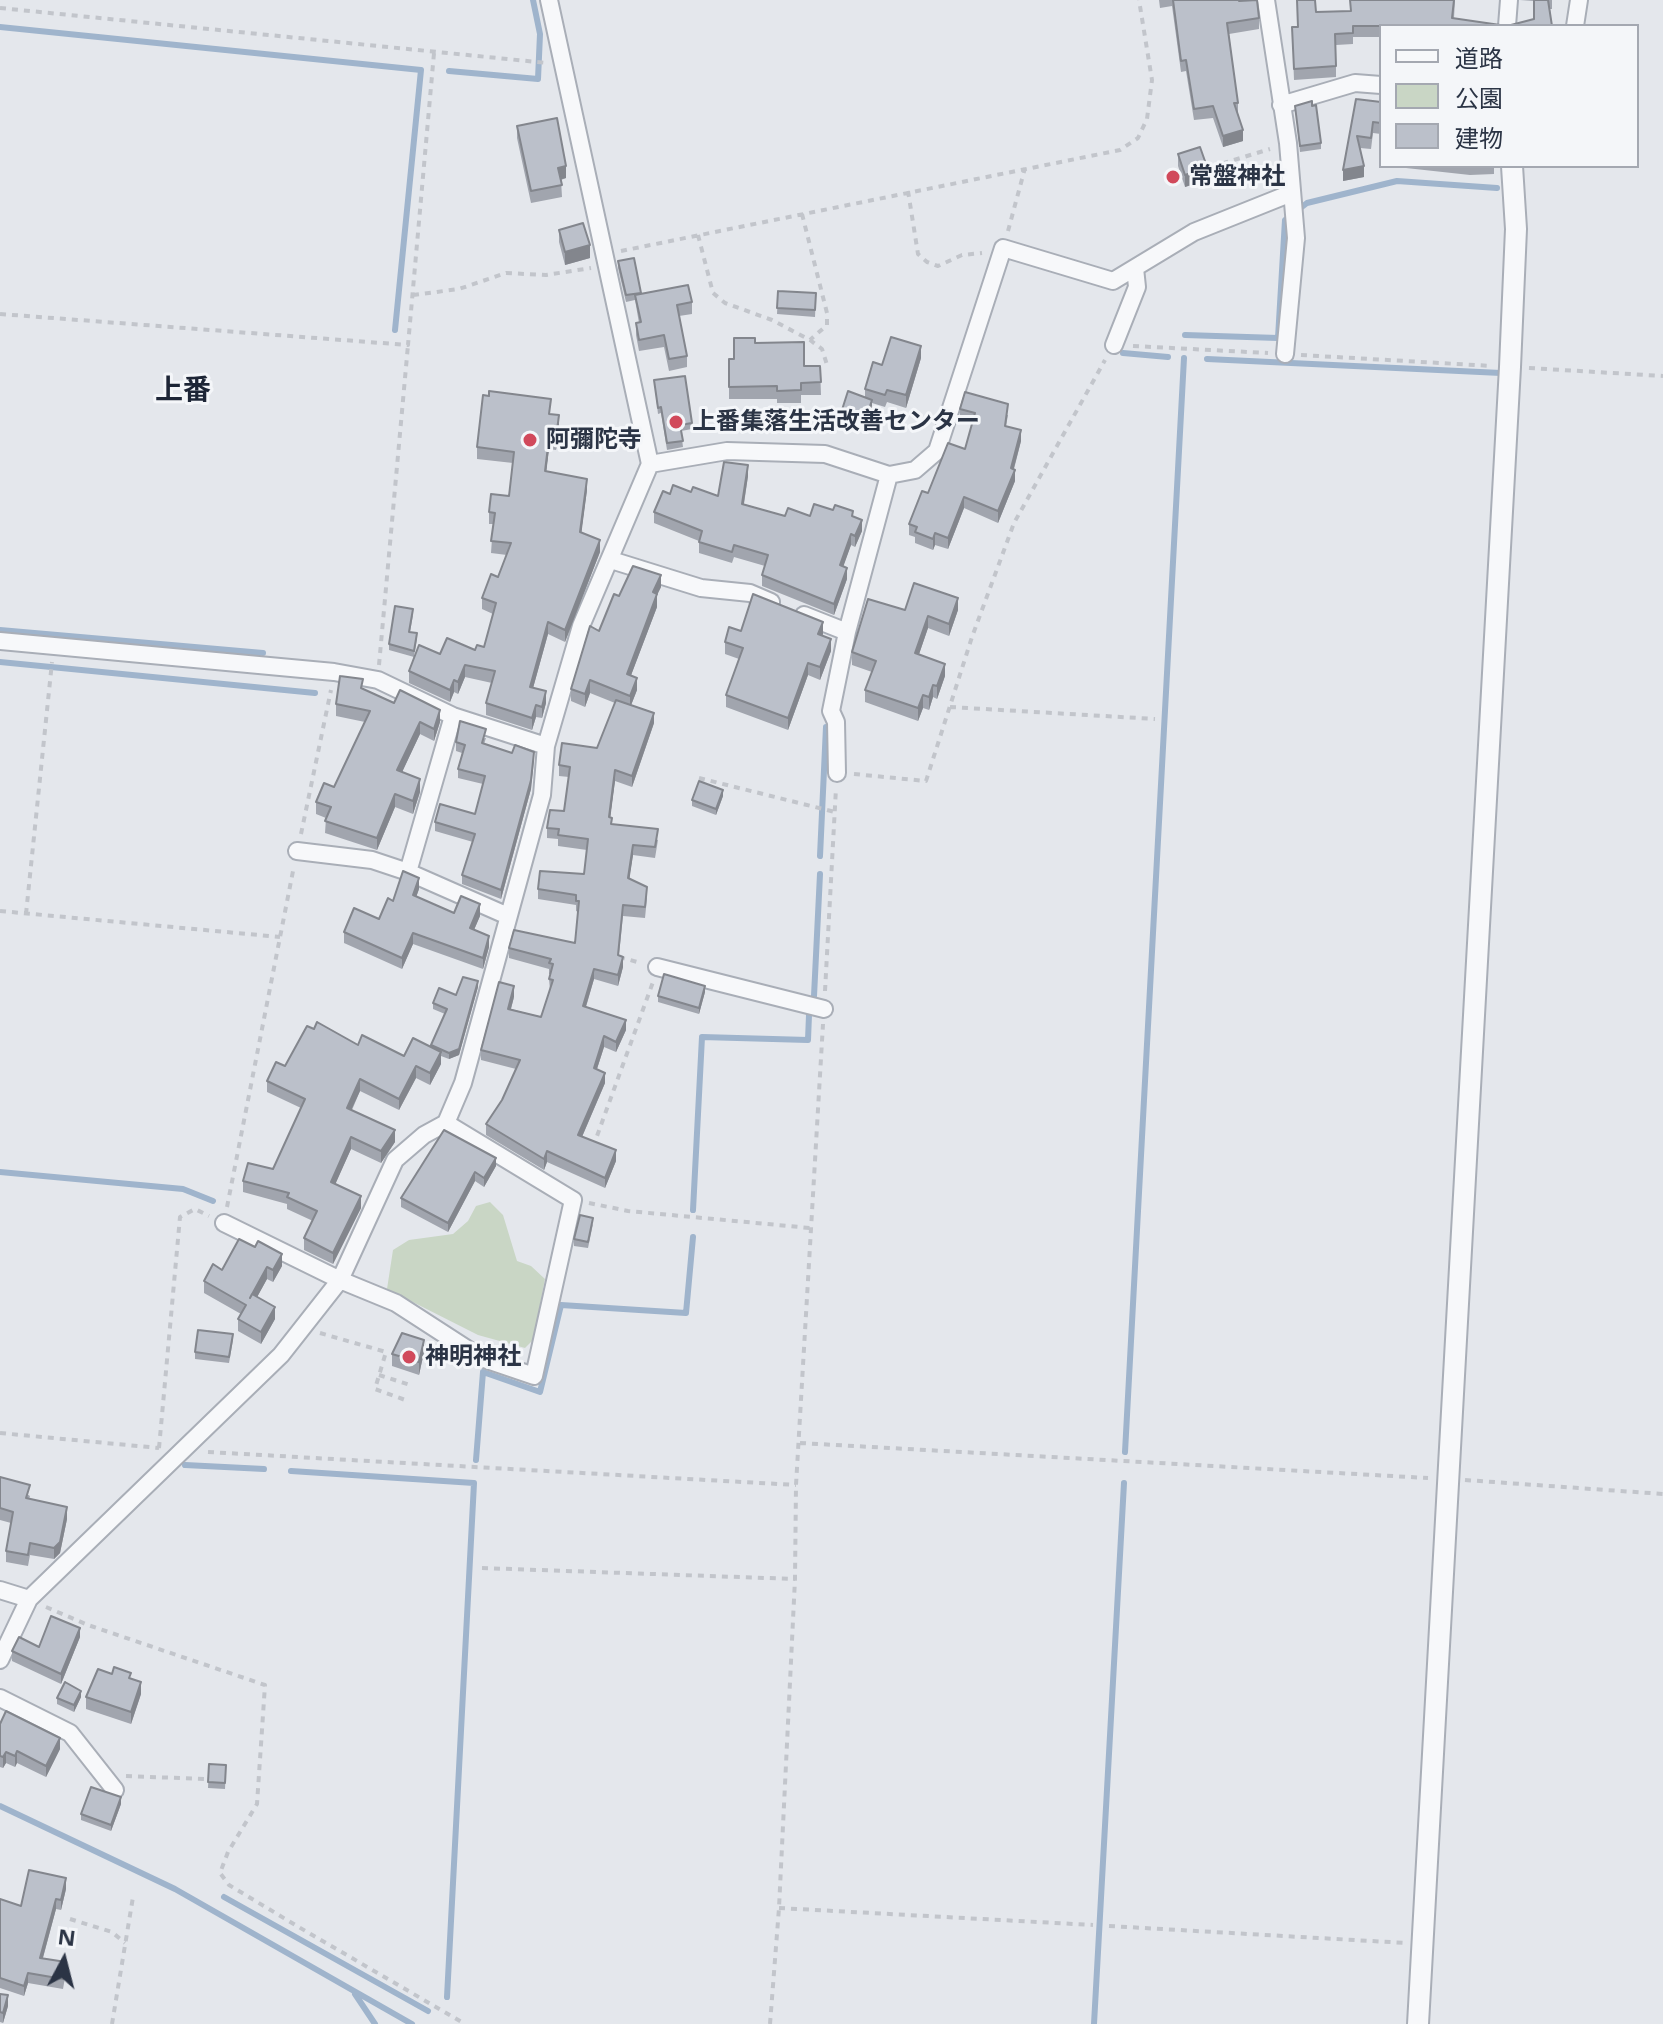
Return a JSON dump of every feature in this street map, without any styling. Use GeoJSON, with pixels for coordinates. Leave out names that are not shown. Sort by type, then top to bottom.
{"type":"FeatureCollection","features":[{"type":"Feature","properties":{"kind":"street"},"geometry":{"type":"LineString","coordinates":[[0,1660],[29,1599],[281,1355],[303,1328],[340,1280],[395,1160],[424,1135],[446,1123],[463,1083],[508,928],[508,916],[542,795],[546,746],[581,626],[650,464],[549,0]]}},
{"type":"Feature","properties":{"kind":"street"},"geometry":{"type":"LineString","coordinates":[[1266,0],[1288,143],[1289,194],[1296,238],[1285,354]]}},
{"type":"Feature","properties":{"kind":"street"},"geometry":{"type":"LineString","coordinates":[[1507,24],[1509,0]]}},
{"type":"Feature","properties":{"kind":"street"},"geometry":{"type":"LineString","coordinates":[[1575,24],[1579,0]]}},
{"type":"Feature","properties":{"kind":"street"},"geometry":{"type":"LineString","coordinates":[[1281,105],[1355,83],[1379,85]]}},
{"type":"Feature","properties":{"kind":"street"},"geometry":{"type":"LineString","coordinates":[[1418,2024],[1510,367],[1516,229],[1512,168]]}},
{"type":"Feature","properties":{"kind":"street"},"geometry":{"type":"LineString","coordinates":[[650,464],[727,451],[825,454],[889,475],[915,470],[937,451],[1002,252],[1113,281],[1194,232],[1289,194]]}},
{"type":"Feature","properties":{"kind":"street"},"geometry":{"type":"LineString","coordinates":[[1114,345],[1137,287],[1135,268]]}},
{"type":"Feature","properties":{"kind":"street"},"geometry":{"type":"LineString","coordinates":[[837,773],[836,722],[831,711],[847,632],[889,475]]}},
{"type":"Feature","properties":{"kind":"street"},"geometry":{"type":"LineString","coordinates":[[611,560],[701,588],[750,593],[847,632]]}},
{"type":"Feature","properties":{"kind":"street"},"geometry":{"type":"LineString","coordinates":[[0,641],[334,672],[378,680],[453,716],[546,746]]}},
{"type":"Feature","properties":{"kind":"street"},"geometry":{"type":"LineString","coordinates":[[408,872],[453,716]]}},
{"type":"Feature","properties":{"kind":"street"},"geometry":{"type":"LineString","coordinates":[[297,851],[372,860],[408,872],[508,916]]}},
{"type":"Feature","properties":{"kind":"street"},"geometry":{"type":"LineString","coordinates":[[657,967],[824,1009]]}},
{"type":"Feature","properties":{"kind":"street"},"geometry":{"type":"LineString","coordinates":[[224,1223],[340,1280],[396,1303],[481,1358],[534,1376],[573,1200],[446,1123]]}},
{"type":"Feature","properties":{"kind":"street"},"geometry":{"type":"LineString","coordinates":[[0,1590],[29,1599]]}},
{"type":"Feature","properties":{"kind":"street"},"geometry":{"type":"LineString","coordinates":[[0,1698],[70,1733],[115,1790]]}},
{"type":"Feature","properties":{"kind":"path"},"geometry":{"type":"LineString","coordinates":[[413,295],[459,289],[506,273],[546,275],[698,235],[1120,150],[1138,138],[1147,119],[1152,80],[1139,0]]}},
{"type":"Feature","properties":{"kind":"path"},"geometry":{"type":"LineString","coordinates":[[0,8],[561,65]]}},
{"type":"Feature","properties":{"kind":"path"},"geometry":{"type":"LineString","coordinates":[[378,680],[434,53]]}},
{"type":"Feature","properties":{"kind":"path"},"geometry":{"type":"LineString","coordinates":[[1211,167],[1288,143]]}},
{"type":"Feature","properties":{"kind":"path"},"geometry":{"type":"LineString","coordinates":[[908,191],[918,254],[938,266],[962,255],[1002,252],[1025,168]]}},
{"type":"Feature","properties":{"kind":"path"},"geometry":{"type":"LineString","coordinates":[[802,214],[827,313],[827,325],[810,340]]}},
{"type":"Feature","properties":{"kind":"path"},"geometry":{"type":"LineString","coordinates":[[698,235],[713,293],[725,303],[772,320],[810,340],[822,349],[828,368]]}},
{"type":"Feature","properties":{"kind":"path"},"geometry":{"type":"LineString","coordinates":[[0,314],[408,345]]}},
{"type":"Feature","properties":{"kind":"path"},"geometry":{"type":"LineString","coordinates":[[770,2024],[779,1908],[795,1579],[796,1485],[837,773],[926,781],[1014,523],[1114,345],[1663,376]]}},
{"type":"Feature","properties":{"kind":"path"},"geometry":{"type":"LineString","coordinates":[[26,914],[53,646]]}},
{"type":"Feature","properties":{"kind":"path"},"geometry":{"type":"LineString","coordinates":[[159,1448],[180,1217],[195,1209],[224,1223],[334,672]]}},
{"type":"Feature","properties":{"kind":"path"},"geometry":{"type":"LineString","coordinates":[[950,707],[1155,719]]}},
{"type":"Feature","properties":{"kind":"path"},"geometry":{"type":"LineString","coordinates":[[699,778],[835,812]]}},
{"type":"Feature","properties":{"kind":"path"},"geometry":{"type":"LineString","coordinates":[[0,911],[280,937]]}},
{"type":"Feature","properties":{"kind":"path"},"geometry":{"type":"LineString","coordinates":[[590,1155],[642,1017],[657,967],[612,955]]}},
{"type":"Feature","properties":{"kind":"path"},"geometry":{"type":"LineString","coordinates":[[573,1200],[628,1211],[811,1228]]}},
{"type":"Feature","properties":{"kind":"path"},"geometry":{"type":"LineString","coordinates":[[303,1328],[386,1352],[375,1389],[408,1401]]}},
{"type":"Feature","properties":{"kind":"path"},"geometry":{"type":"LineString","coordinates":[[379,1375],[410,1385]]}},
{"type":"Feature","properties":{"kind":"path"},"geometry":{"type":"LineString","coordinates":[[0,1433],[181,1450],[796,1485]]}},
{"type":"Feature","properties":{"kind":"path"},"geometry":{"type":"LineString","coordinates":[[800,1443],[1450,1479],[1663,1494]]}},
{"type":"Feature","properties":{"kind":"path"},"geometry":{"type":"LineString","coordinates":[[482,1568],[795,1579]]}},
{"type":"Feature","properties":{"kind":"path"},"geometry":{"type":"LineString","coordinates":[[29,1599],[88,1625],[265,1685],[257,1804],[228,1852],[220,1873],[229,1885],[465,2024]]}},
{"type":"Feature","properties":{"kind":"path"},"geometry":{"type":"LineString","coordinates":[[104,1776],[204,1779]]}},
{"type":"Feature","properties":{"kind":"path"},"geometry":{"type":"LineString","coordinates":[[112,2024],[133,1897]]}},
{"type":"Feature","properties":{"kind":"path"},"geometry":{"type":"LineString","coordinates":[[779,1908],[1093,1925]]}},
{"type":"Feature","properties":{"kind":"path"},"geometry":{"type":"LineString","coordinates":[[70,1919],[112,1932],[125,1943]]}},
{"type":"Feature","properties":{"kind":"path"},"geometry":{"type":"LineString","coordinates":[[1109,1926],[1417,1943]]}},
{"type":"Feature","properties":{"kind":"green space"},"geometry":{"type":"Polygon","coordinates":[[[490,1202],[503,1215],[517,1261],[531,1266],[545,1279],[533,1340],[525,1348],[478,1335],[387,1289],[393,1250],[409,1240],[453,1234],[468,1221],[476,1206],[490,1202]]]}},
{"type":"Feature","properties":{"kind":"building"},"geometry":{"type":"Polygon","coordinates":[[[1173,0],[1257,0],[1259,18],[1227,23],[1238,103],[1234,103],[1243,130],[1223,136],[1213,106],[1194,109],[1186,60],[1181,61],[1173,0]]]}},
{"type":"Feature","properties":{"kind":"building"},"geometry":{"type":"Polygon","coordinates":[[[1297,0],[1315,0],[1316,12],[1351,11],[1350,0],[1454,0],[1452,18],[1493,24],[1353,26],[1353,33],[1335,34],[1336,66],[1294,69],[1292,27],[1298,27],[1297,0]]]}},
{"type":"Feature","properties":{"kind":"building"},"geometry":{"type":"Polygon","coordinates":[[[1534,0],[1548,0],[1552,24],[1515,24],[1534,19],[1534,0]]]}},
{"type":"Feature","properties":{"kind":"building"},"geometry":{"type":"Polygon","coordinates":[[[1356,99],[1379,102],[1379,123],[1373,122],[1371,138],[1357,136],[1364,166],[1343,170],[1356,99]]]}},
{"type":"Feature","properties":{"kind":"building"},"geometry":{"type":"Polygon","coordinates":[[[1312,101],[1312,106],[1316,105],[1321,143],[1300,146],[1295,106],[1312,101]]]}},
{"type":"Feature","properties":{"kind":"building"},"geometry":{"type":"Polygon","coordinates":[[[557,118],[566,166],[558,168],[562,185],[531,191],[517,126],[557,118]]]}},
{"type":"Feature","properties":{"kind":"building"},"geometry":{"type":"Polygon","coordinates":[[[1200,147],[1206,164],[1202,165],[1203,169],[1185,175],[1178,154],[1200,147]]]}},
{"type":"Feature","properties":{"kind":"building"},"geometry":{"type":"Polygon","coordinates":[[[583,223],[590,245],[565,252],[559,230],[583,223]]]}},
{"type":"Feature","properties":{"kind":"building"},"geometry":{"type":"Polygon","coordinates":[[[634,258],[641,293],[626,295],[618,261],[634,258]]]}},
{"type":"Feature","properties":{"kind":"building"},"geometry":{"type":"Polygon","coordinates":[[[688,285],[692,302],[677,305],[687,356],[669,359],[664,335],[639,340],[636,323],[641,322],[635,295],[688,285]]]}},
{"type":"Feature","properties":{"kind":"building"},"geometry":{"type":"Polygon","coordinates":[[[778,291],[816,293],[815,310],[777,308],[778,291]]]}},
{"type":"Feature","properties":{"kind":"building"},"geometry":{"type":"Polygon","coordinates":[[[891,337],[921,346],[906,395],[887,390],[885,395],[865,389],[873,362],[882,365],[891,337]]]}},
{"type":"Feature","properties":{"kind":"building"},"geometry":{"type":"Polygon","coordinates":[[[734,338],[755,338],[755,343],[804,342],[804,366],[820,366],[821,382],[801,383],[801,390],[777,391],[777,386],[729,387],[729,359],[734,359],[734,338]]]}},
{"type":"Feature","properties":{"kind":"building","name":"上番集落生活改善センター"},"geometry":{"type":"Polygon","coordinates":[[[685,376],[692,423],[680,425],[683,441],[667,443],[654,380],[685,376]]]}},
{"type":"Feature","properties":{"kind":"building"},"geometry":{"type":"Polygon","coordinates":[[[489,391],[551,399],[549,414],[559,415],[556,438],[549,438],[545,471],[587,479],[580,532],[600,540],[565,630],[548,622],[530,687],[546,691],[542,707],[536,705],[532,718],[486,703],[495,671],[465,665],[458,682],[454,680],[450,690],[409,671],[419,645],[440,654],[447,638],[475,650],[477,645],[484,647],[496,603],[482,598],[491,574],[498,577],[511,543],[491,541],[495,513],[489,512],[491,494],[509,496],[514,452],[477,447],[483,395],[489,396],[489,391]]]}},
{"type":"Feature","properties":{"kind":"building"},"geometry":{"type":"Polygon","coordinates":[[[848,391],[872,400],[865,421],[841,413],[848,391]]]}},
{"type":"Feature","properties":{"kind":"building"},"geometry":{"type":"Polygon","coordinates":[[[965,392],[1008,404],[1005,426],[1021,430],[1011,468],[1015,470],[998,511],[964,497],[948,538],[935,533],[933,539],[915,532],[917,527],[909,524],[922,491],[928,493],[948,443],[965,449],[975,413],[960,409],[965,392]]]}},
{"type":"Feature","properties":{"kind":"building"},"geometry":{"type":"Polygon","coordinates":[[[724,462],[748,465],[742,504],[785,516],[788,508],[810,516],[814,504],[833,510],[835,505],[853,511],[852,516],[862,520],[855,536],[851,534],[840,565],[847,568],[834,604],[762,575],[768,555],[734,545],[732,552],[699,542],[702,531],[654,512],[663,491],[670,494],[673,485],[691,492],[693,487],[718,496],[724,462]]]}},
{"type":"Feature","properties":{"kind":"building"},"geometry":{"type":"Polygon","coordinates":[[[633,566],[661,575],[627,674],[637,678],[630,696],[590,680],[585,694],[571,689],[590,626],[599,631],[614,594],[619,596],[633,566]]]}},
{"type":"Feature","properties":{"kind":"building"},"geometry":{"type":"Polygon","coordinates":[[[914,583],[958,598],[949,624],[928,616],[915,653],[945,664],[937,686],[933,685],[929,697],[923,695],[918,708],[865,690],[876,661],[852,652],[868,599],[905,610],[914,583]]]}},
{"type":"Feature","properties":{"kind":"building"},"geometry":{"type":"Polygon","coordinates":[[[753,594],[823,622],[818,634],[831,639],[820,667],[808,663],[788,718],[726,695],[743,648],[725,642],[729,627],[741,631],[753,594]]]}},
{"type":"Feature","properties":{"kind":"building"},"geometry":{"type":"Polygon","coordinates":[[[395,606],[413,609],[409,632],[417,633],[414,651],[389,644],[395,606]]]}},
{"type":"Feature","properties":{"kind":"building"},"geometry":{"type":"Polygon","coordinates":[[[340,676],[363,679],[361,688],[394,703],[400,690],[440,710],[434,729],[420,722],[397,770],[420,779],[413,801],[395,794],[377,838],[325,821],[331,807],[316,802],[324,783],[334,787],[370,711],[336,704],[340,676]]]}},
{"type":"Feature","properties":{"kind":"building"},"geometry":{"type":"Polygon","coordinates":[[[616,700],[654,713],[632,776],[615,770],[609,817],[612,818],[611,824],[658,829],[655,847],[633,845],[628,878],[647,887],[645,907],[623,905],[618,955],[623,957],[618,975],[594,969],[583,1006],[626,1020],[616,1042],[604,1036],[594,1068],[605,1073],[578,1135],[616,1150],[605,1178],[547,1151],[544,1159],[486,1124],[502,1100],[520,1060],[481,1050],[499,982],[514,986],[508,1009],[541,1017],[553,980],[549,979],[553,964],[549,963],[551,959],[509,948],[514,930],[575,943],[579,901],[576,901],[576,895],[538,889],[540,871],[584,874],[588,839],[558,835],[559,829],[547,828],[550,810],[564,811],[570,767],[559,765],[562,743],[597,748],[616,700]]]}},
{"type":"Feature","properties":{"kind":"building"},"geometry":{"type":"Polygon","coordinates":[[[460,721],[486,729],[482,743],[512,753],[515,745],[534,752],[531,780],[501,890],[462,875],[475,834],[435,822],[440,804],[475,814],[485,776],[458,769],[465,745],[456,742],[460,721]]]}},
{"type":"Feature","properties":{"kind":"building"},"geometry":{"type":"Polygon","coordinates":[[[699,781],[723,790],[716,809],[692,800],[699,781]]]}},
{"type":"Feature","properties":{"kind":"building"},"geometry":{"type":"Polygon","coordinates":[[[403,871],[419,878],[413,895],[454,913],[461,896],[480,904],[470,928],[489,936],[483,958],[413,933],[402,958],[344,932],[354,908],[379,919],[388,898],[393,901],[403,871]]]}},
{"type":"Feature","properties":{"kind":"building"},"geometry":{"type":"Polygon","coordinates":[[[664,974],[705,986],[699,1008],[658,996],[664,974]]]}},
{"type":"Feature","properties":{"kind":"building"},"geometry":{"type":"Polygon","coordinates":[[[463,977],[478,981],[459,1049],[449,1053],[431,1045],[447,1009],[433,1003],[439,988],[456,995],[463,977]]]}},
{"type":"Feature","properties":{"kind":"building"},"geometry":{"type":"Polygon","coordinates":[[[317,1022],[358,1045],[362,1035],[404,1056],[413,1038],[441,1052],[430,1073],[416,1066],[399,1099],[360,1079],[347,1108],[395,1130],[381,1151],[351,1137],[331,1182],[361,1196],[333,1253],[304,1238],[317,1211],[287,1197],[289,1193],[243,1181],[248,1163],[273,1169],[305,1099],[267,1081],[276,1062],[285,1066],[307,1026],[314,1029],[317,1022]]]}},
{"type":"Feature","properties":{"kind":"building"},"geometry":{"type":"Polygon","coordinates":[[[444,1130],[496,1158],[484,1178],[475,1172],[448,1223],[401,1198],[444,1130]]]}},
{"type":"Feature","properties":{"kind":"building"},"geometry":{"type":"Polygon","coordinates":[[[580,1215],[593,1218],[588,1242],[574,1239],[580,1215]]]}},
{"type":"Feature","properties":{"kind":"building"},"geometry":{"type":"Polygon","coordinates":[[[239,1239],[255,1247],[258,1241],[282,1254],[273,1270],[267,1267],[252,1294],[275,1307],[261,1332],[238,1319],[246,1305],[204,1281],[213,1264],[222,1270],[239,1239]]]}},
{"type":"Feature","properties":{"kind":"building"},"geometry":{"type":"Polygon","coordinates":[[[198,1330],[233,1334],[229,1357],[195,1352],[198,1330]]]}},
{"type":"Feature","properties":{"kind":"building"},"geometry":{"type":"Polygon","coordinates":[[[402,1333],[424,1340],[419,1362],[392,1354],[402,1333]]]}},
{"type":"Feature","properties":{"kind":"building"},"geometry":{"type":"Polygon","coordinates":[[[0,1477],[30,1485],[26,1498],[67,1507],[60,1542],[54,1548],[30,1543],[28,1555],[6,1551],[13,1512],[0,1508],[0,1477]]]}},
{"type":"Feature","properties":{"kind":"building"},"geometry":{"type":"Polygon","coordinates":[[[51,1616],[80,1628],[61,1674],[12,1651],[19,1637],[39,1647],[51,1616]]]}},
{"type":"Feature","properties":{"kind":"building"},"geometry":{"type":"Polygon","coordinates":[[[114,1667],[131,1673],[129,1678],[141,1682],[131,1712],[86,1697],[98,1669],[112,1674],[114,1667]]]}},
{"type":"Feature","properties":{"kind":"building"},"geometry":{"type":"Polygon","coordinates":[[[65,1682],[81,1691],[74,1705],[57,1698],[65,1682]]]}},
{"type":"Feature","properties":{"kind":"building"},"geometry":{"type":"Polygon","coordinates":[[[6,1711],[60,1738],[46,1766],[17,1751],[15,1756],[6,1752],[3,1757],[0,1756],[0,1724],[6,1711]]]}},
{"type":"Feature","properties":{"kind":"building"},"geometry":{"type":"Polygon","coordinates":[[[209,1764],[226,1765],[225,1783],[208,1782],[209,1764]]]}},
{"type":"Feature","properties":{"kind":"building"},"geometry":{"type":"Polygon","coordinates":[[[91,1787],[121,1797],[111,1825],[81,1814],[91,1787]]]}},
{"type":"Feature","properties":{"kind":"building"},"geometry":{"type":"Polygon","coordinates":[[[29,1870],[66,1878],[61,1900],[56,1899],[40,1958],[66,1962],[63,1979],[28,1973],[24,1986],[0,1978],[0,1899],[21,1906],[29,1870]]]}},
{"type":"Feature","properties":{"kind":"building"},"geometry":{"type":"Polygon","coordinates":[[[0,1994],[8,1995],[3,2013],[0,2012],[0,1994]]]}},
{"type":"Feature","properties":{"kind":"waterway"},"geometry":{"type":"LineString","coordinates":[[449,71],[538,79],[540,34],[533,0]]}},
{"type":"Feature","properties":{"kind":"waterway"},"geometry":{"type":"LineString","coordinates":[[0,27],[421,70],[395,330]]}},
{"type":"Feature","properties":{"kind":"waterway"},"geometry":{"type":"LineString","coordinates":[[1185,335],[1278,338],[1285,220],[1307,203],[1397,181],[1497,188]]}},
{"type":"Feature","properties":{"kind":"waterway"},"geometry":{"type":"LineString","coordinates":[[1123,353],[1168,357]]}},
{"type":"Feature","properties":{"kind":"waterway"},"geometry":{"type":"LineString","coordinates":[[1125,1452],[1184,358]]}},
{"type":"Feature","properties":{"kind":"waterway"},"geometry":{"type":"LineString","coordinates":[[1207,359],[1501,373]]}},
{"type":"Feature","properties":{"kind":"waterway"},"geometry":{"type":"LineString","coordinates":[[0,630],[263,653]]}},
{"type":"Feature","properties":{"kind":"waterway"},"geometry":{"type":"LineString","coordinates":[[0,662],[315,693]]}},
{"type":"Feature","properties":{"kind":"waterway"},"geometry":{"type":"LineString","coordinates":[[820,856],[826,727]]}},
{"type":"Feature","properties":{"kind":"waterway"},"geometry":{"type":"LineString","coordinates":[[814,996],[820,874]]}},
{"type":"Feature","properties":{"kind":"waterway"},"geometry":{"type":"LineString","coordinates":[[693,1210],[702,1037],[808,1040],[809,1015]]}},
{"type":"Feature","properties":{"kind":"waterway"},"geometry":{"type":"LineString","coordinates":[[0,1172],[183,1189],[213,1201]]}},
{"type":"Feature","properties":{"kind":"waterway"},"geometry":{"type":"LineString","coordinates":[[476,1460],[483,1372],[540,1392],[561,1305],[686,1313],[693,1237]]}},
{"type":"Feature","properties":{"kind":"waterway"},"geometry":{"type":"LineString","coordinates":[[185,1465],[264,1469]]}},
{"type":"Feature","properties":{"kind":"waterway"},"geometry":{"type":"LineString","coordinates":[[291,1471],[474,1483],[447,1997]]}},
{"type":"Feature","properties":{"kind":"waterway"},"geometry":{"type":"LineString","coordinates":[[1094,2024],[1124,1483]]}},
{"type":"Feature","properties":{"kind":"waterway"},"geometry":{"type":"LineString","coordinates":[[0,1806],[175,1889],[412,2024]]}},
{"type":"Feature","properties":{"kind":"waterway"},"geometry":{"type":"LineString","coordinates":[[224,1897],[428,2011]]}},
{"type":"Feature","properties":{"kind":"waterway"},"geometry":{"type":"LineString","coordinates":[[355,1994],[375,2024]]}},
{"type":"Feature","properties":{"kind":"place","name":"常盤神社"},"geometry":{"type":"Point","coordinates":[1173,177]}},
{"type":"Feature","properties":{"kind":"place","name":"上番集落生活改善センター"},"geometry":{"type":"Point","coordinates":[676,422]}},
{"type":"Feature","properties":{"kind":"place","name":"阿彌陀寺"},"geometry":{"type":"Point","coordinates":[530,440]}},
{"type":"Feature","properties":{"kind":"place","name":"神明神社"},"geometry":{"type":"Point","coordinates":[409,1357]}},
{"type":"Feature","properties":{"kind":"district","name":"上番"},"geometry":{"type":"Point","coordinates":[183,391]}}]}
